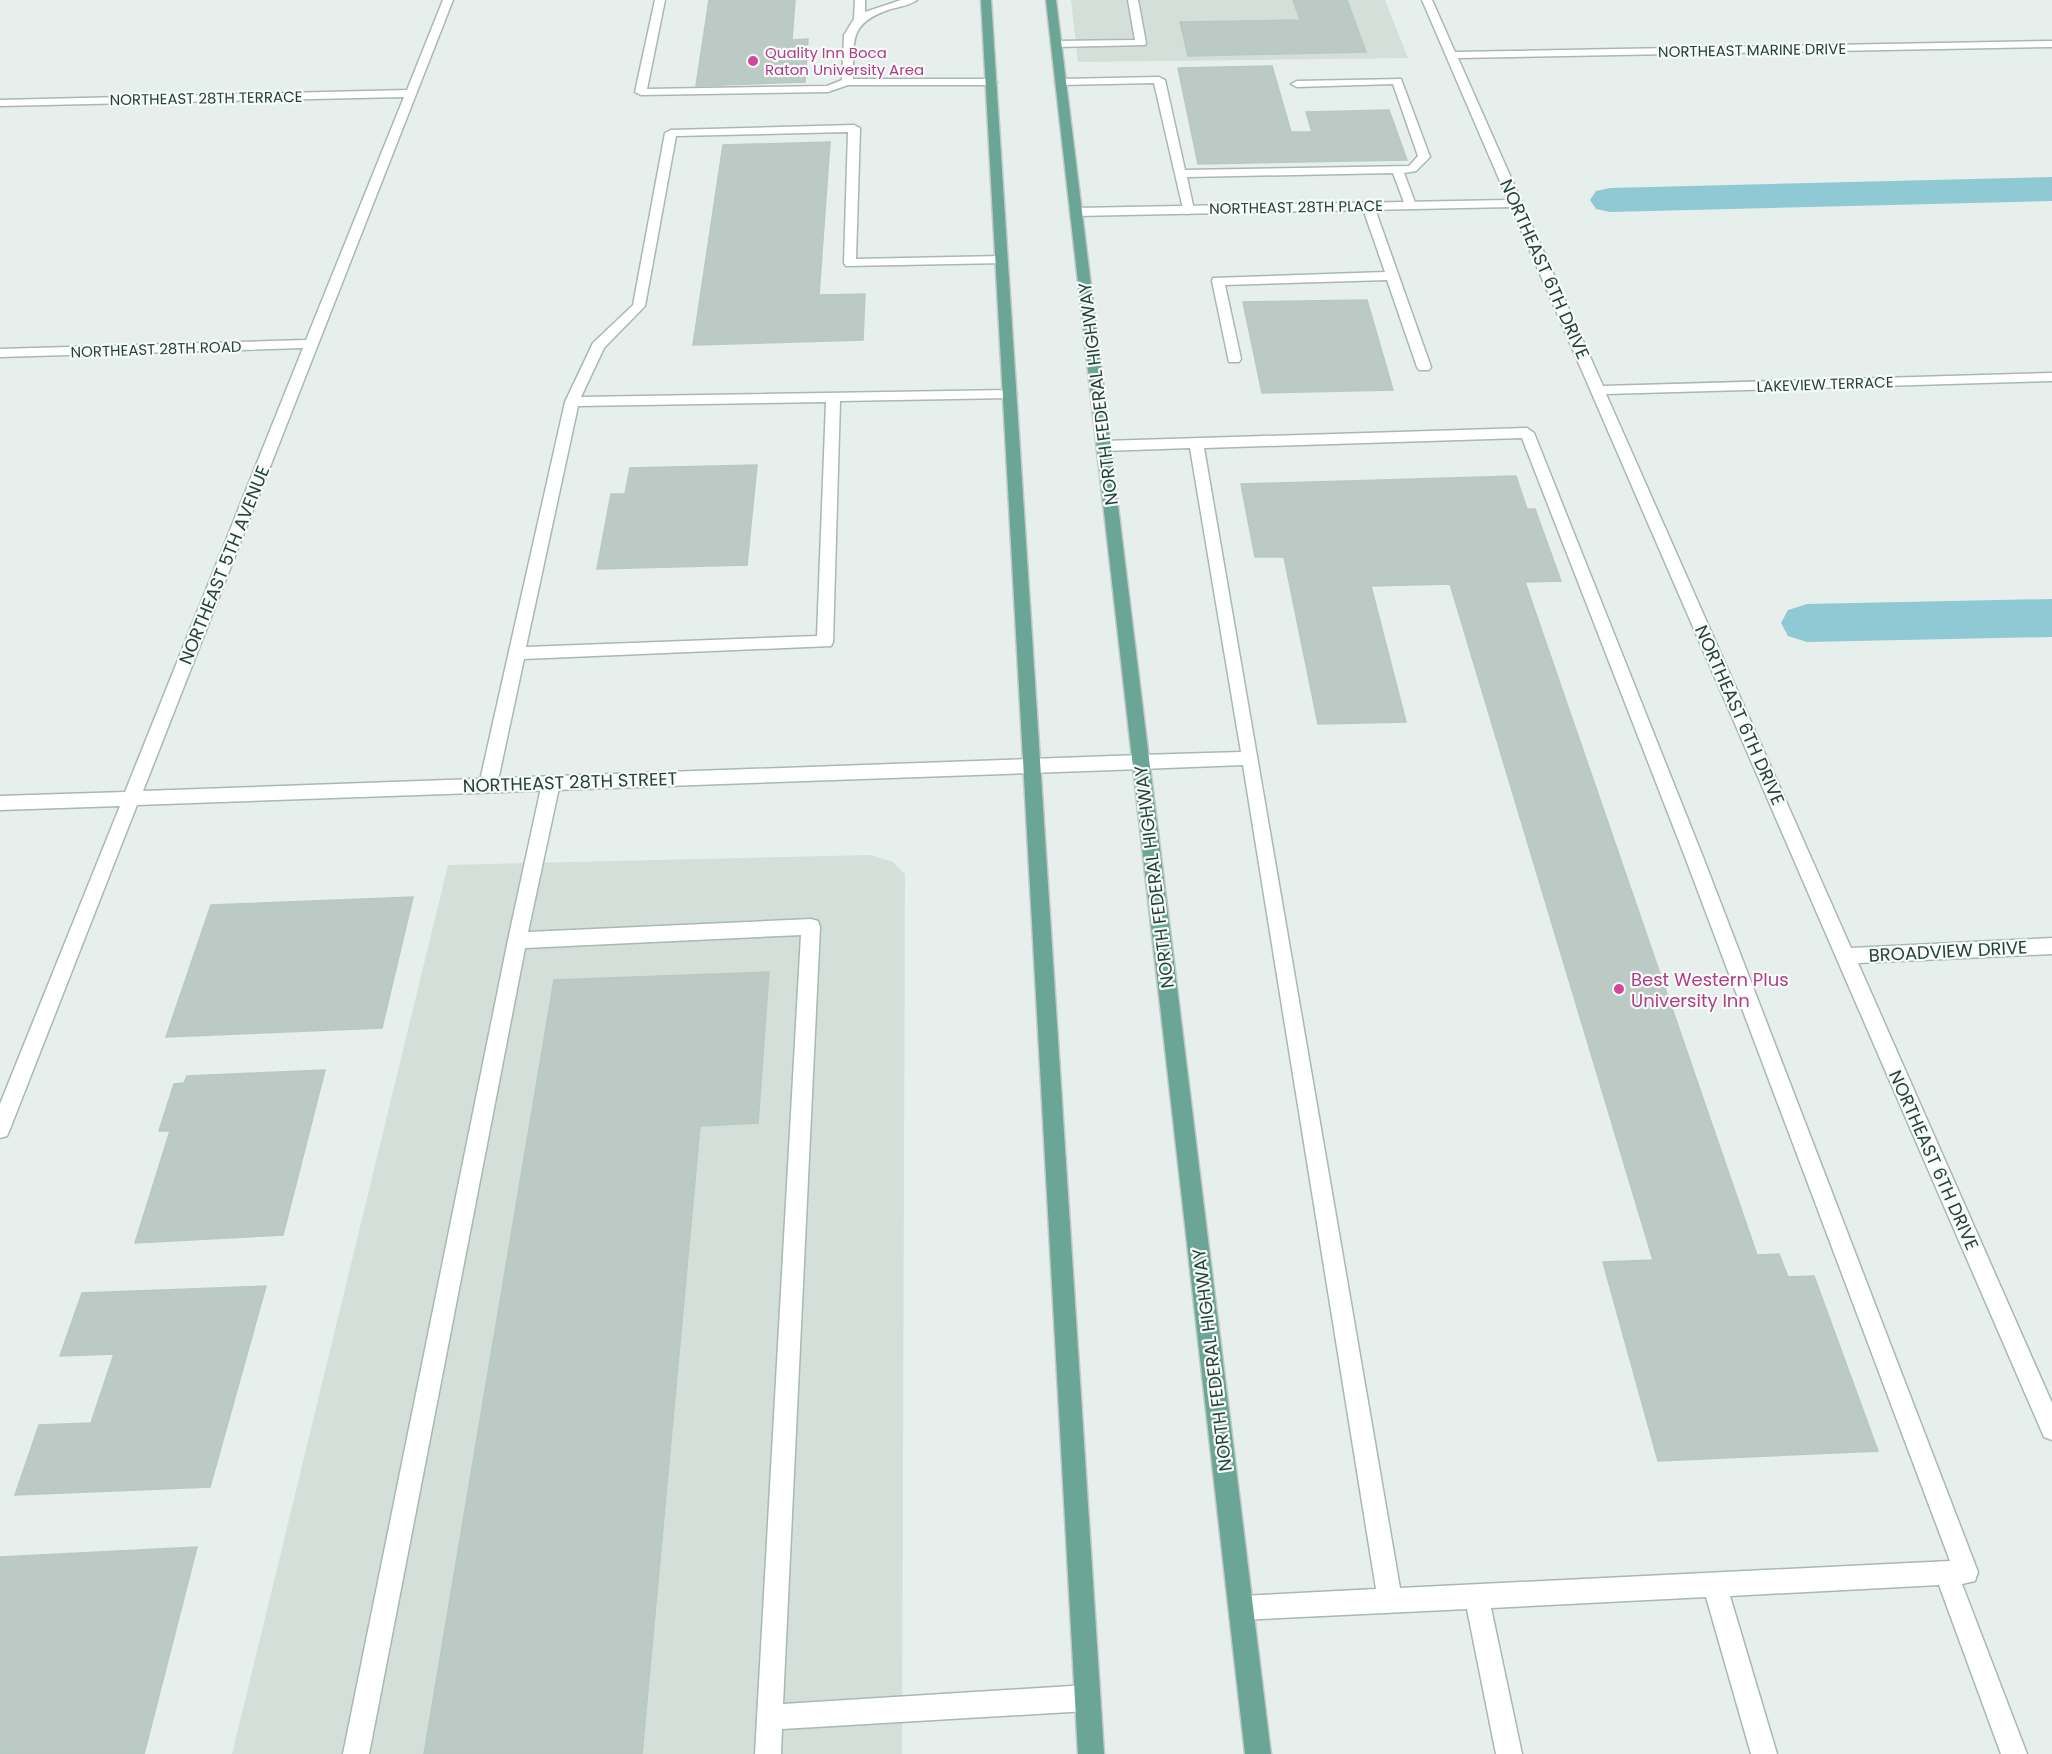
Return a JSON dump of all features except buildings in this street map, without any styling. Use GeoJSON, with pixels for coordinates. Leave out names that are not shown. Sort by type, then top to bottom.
{"type":"FeatureCollection","features":[{"type":"Feature","properties":{"kind":"main road"},"geometry":{"type":"LineString","coordinates":[[986,0],[1091,1754]]}},
{"type":"Feature","properties":{"kind":"main road","name":"NORTH FEDERAL HIGHWAY"},"geometry":{"type":"LineString","coordinates":[[1051,0],[1258,1754]]}},
{"type":"Feature","properties":{"kind":"street","name":"NORTHEAST 5TH AVENUE"},"geometry":{"type":"LineString","coordinates":[[0,1129],[448,0]]}},
{"type":"Feature","properties":{"kind":"street"},"geometry":{"type":"LineString","coordinates":[[660,0],[642,92],[828,89],[847,82],[991,82]]}},
{"type":"Feature","properties":{"kind":"street"},"geometry":{"type":"LineString","coordinates":[[859,19],[860,0]]}},
{"type":"Feature","properties":{"kind":"street"},"geometry":{"type":"LineString","coordinates":[[847,82],[851,27],[859,19],[912,0]]}},
{"type":"Feature","properties":{"kind":"street"},"geometry":{"type":"LineString","coordinates":[[1056,44],[1142,43],[1133,0]]}},
{"type":"Feature","properties":{"kind":"street","name":"NORTHEAST 6TH DRIVE"},"geometry":{"type":"LineString","coordinates":[[1427,0],[2052,1429]]}},
{"type":"Feature","properties":{"kind":"street","name":"NORTHEAST MARINE DRIVE"},"geometry":{"type":"LineString","coordinates":[[1452,55],[2052,44]]}},
{"type":"Feature","properties":{"kind":"street"},"geometry":{"type":"LineString","coordinates":[[1061,82],[1159,80],[1188,210]]}},
{"type":"Feature","properties":{"kind":"street"},"geometry":{"type":"LineString","coordinates":[[1180,174],[1412,169],[1424,157],[1396,81],[1297,84]]}},
{"type":"Feature","properties":{"kind":"street","name":"NORTHEAST 28TH TERRACE"},"geometry":{"type":"LineString","coordinates":[[0,103],[411,93]]}},
{"type":"Feature","properties":{"kind":"street"},"geometry":{"type":"LineString","coordinates":[[488,785],[572,402],[598,346],[639,306],[671,133],[855,128],[850,263],[1001,260]]}},
{"type":"Feature","properties":{"kind":"street"},"geometry":{"type":"LineString","coordinates":[[1397,169],[1410,205]]}},
{"type":"Feature","properties":{"kind":"street","name":"NORTHEAST 28TH PLACE"},"geometry":{"type":"LineString","coordinates":[[1076,212],[1516,203]]}},
{"type":"Feature","properties":{"kind":"street"},"geometry":{"type":"LineString","coordinates":[[1368,206],[1424,367]]}},
{"type":"Feature","properties":{"kind":"street"},"geometry":{"type":"LineString","coordinates":[[1234,359],[1218,281],[1393,276]]}},
{"type":"Feature","properties":{"kind":"street","name":"NORTHEAST 28TH ROAD"},"geometry":{"type":"LineString","coordinates":[[0,353],[312,345]]}},
{"type":"Feature","properties":{"kind":"street","name":"LAKEVIEW TERRACE"},"geometry":{"type":"LineString","coordinates":[[1598,390],[2052,377]]}},
{"type":"Feature","properties":{"kind":"street"},"geometry":{"type":"LineString","coordinates":[[572,402],[1010,394]]}},
{"type":"Feature","properties":{"kind":"street"},"geometry":{"type":"LineString","coordinates":[[517,653],[825,642],[833,397]]}},
{"type":"Feature","properties":{"kind":"street"},"geometry":{"type":"LineString","coordinates":[[1104,446],[1527,433],[1694,857],[1966,1572],[1241,1608]]}},
{"type":"Feature","properties":{"kind":"street"},"geometry":{"type":"LineString","coordinates":[[1196,442],[1390,1600]]}},
{"type":"Feature","properties":{"kind":"street","name":"NORTHEAST 28TH STREET"},"geometry":{"type":"LineString","coordinates":[[0,803],[1249,758]]}},
{"type":"Feature","properties":{"kind":"street"},"geometry":{"type":"LineString","coordinates":[[356,1754],[517,940],[551,783]]}},
{"type":"Feature","properties":{"kind":"street"},"geometry":{"type":"LineString","coordinates":[[517,940],[811,927],[768,1754]]}},
{"type":"Feature","properties":{"kind":"street","name":"BROADVIEW DRIVE"},"geometry":{"type":"LineString","coordinates":[[1845,956],[2052,946]]}},
{"type":"Feature","properties":{"kind":"street"},"geometry":{"type":"LineString","coordinates":[[1946,1573],[2014,1754]]}},
{"type":"Feature","properties":{"kind":"street"},"geometry":{"type":"LineString","coordinates":[[1714,1583],[1764,1754]]}},
{"type":"Feature","properties":{"kind":"street"},"geometry":{"type":"LineString","coordinates":[[1476,1595],[1509,1754]]}},
{"type":"Feature","properties":{"kind":"street"},"geometry":{"type":"LineString","coordinates":[[770,1717],[1087,1698]]}},
{"type":"Feature","properties":{"kind":"shaded area"},"geometry":{"type":"Polygon","coordinates":[[[1071,0],[1385,0],[1408,58],[1078,62],[1071,0]]]}},
{"type":"Feature","properties":{"kind":"shaded area"},"geometry":{"type":"Polygon","coordinates":[[[871,855],[893,862],[905,874],[902,1754],[232,1754],[448,865],[871,855]]]}},
{"type":"Feature","properties":{"kind":"waterway"},"geometry":{"type":"LineString","coordinates":[[1610,200],[2052,189]]}},
{"type":"Feature","properties":{"kind":"waterway"},"geometry":{"type":"LineString","coordinates":[[1807,623],[2052,618]]}},
{"type":"Feature","properties":{"kind":"place","name":"Quality Inn Boca Raton University Area"},"geometry":{"type":"Point","coordinates":[753,61]}},
{"type":"Feature","properties":{"kind":"place","name":"Best Western Plus University Inn"},"geometry":{"type":"Point","coordinates":[1619,989]}}]}
